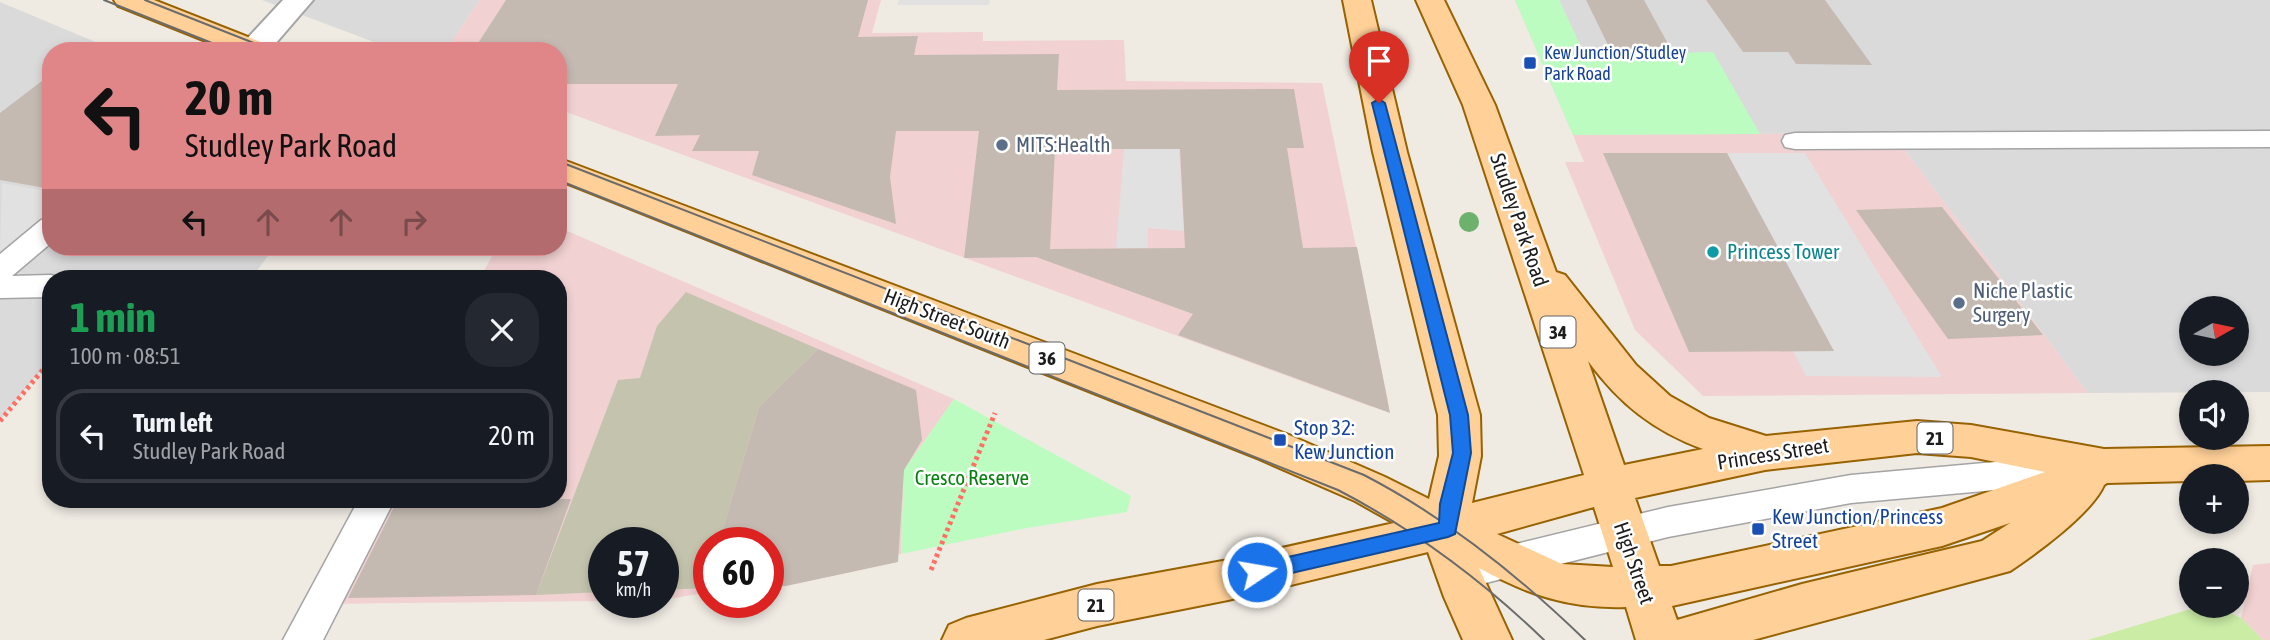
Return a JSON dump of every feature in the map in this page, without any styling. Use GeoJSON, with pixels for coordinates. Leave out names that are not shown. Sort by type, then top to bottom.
{"type":"FeatureCollection","features":[{"type":"Feature","properties":{"kind":"main road"},"geometry":{"type":"LineString","coordinates":[[128,0],[235,42]]}},
{"type":"Feature","properties":{"kind":"main road"},"geometry":{"type":"LineString","coordinates":[[1357,0],[1390,152],[1459,415],[1462,453],[1450,504],[1448,529],[1458,574],[1472,610],[1488,640]]}},
{"type":"Feature","properties":{"kind":"main road","name":"Studley Park Road"},"geometry":{"type":"LineString","coordinates":[[1435,2],[1473,89],[1534,261],[1608,486]]}},
{"type":"Feature","properties":{"kind":"main road","name":"High Street South"},"geometry":{"type":"LineString","coordinates":[[567,171],[1175,407],[1358,484],[1508,562]]}},
{"type":"Feature","properties":{"kind":"main road"},"geometry":{"type":"LineString","coordinates":[[1534,261],[1624,378],[1642,397],[1671,418],[1694,429],[1765,453]]}},
{"type":"Feature","properties":{"kind":"main road","name":"Princess Street"},"geometry":{"type":"LineString","coordinates":[[1448,529],[1608,486],[1765,453],[1917,437],[1971,441],[2104,466],[2270,463]]}},
{"type":"Feature","properties":{"kind":"main road"},"geometry":{"type":"LineString","coordinates":[[1680,640],[1802,605],[1994,557],[2022,538],[2104,466]]}},
{"type":"Feature","properties":{"kind":"main road","name":"Princess Street"},"geometry":{"type":"LineString","coordinates":[[1508,562],[1562,584],[1595,588],[1671,586],[1728,577],[1942,527],[1987,513],[2104,466]]}},
{"type":"Feature","properties":{"kind":"main road","name":"High Street"},"geometry":{"type":"LineString","coordinates":[[1608,486],[1660,640]]}},
{"type":"Feature","properties":{"kind":"main road","name":"21"},"geometry":{"type":"LineString","coordinates":[[966,640],[1097,605],[1228,580],[1448,529]]}},
{"type":"Feature","properties":{"kind":"street"},"geometry":{"type":"LineString","coordinates":[[262,42],[299,0]]}},
{"type":"Feature","properties":{"kind":"lane"},"geometry":{"type":"LineString","coordinates":[[1795,141],[2270,139]]}},
{"type":"Feature","properties":{"kind":"lane"},"geometry":{"type":"LineString","coordinates":[[0,270],[42,234]]}},
{"type":"Feature","properties":{"kind":"lane"},"geometry":{"type":"LineString","coordinates":[[0,287],[42,286]]}},
{"type":"Feature","properties":{"kind":"lane"},"geometry":{"type":"LineString","coordinates":[[1458,574],[1623,531],[1851,489],[2104,466]]}},
{"type":"Feature","properties":{"kind":"lane"},"geometry":{"type":"LineString","coordinates":[[303,640],[372,508]]}},
{"type":"Feature","properties":{"kind":"path"},"geometry":{"type":"LineString","coordinates":[[0,421],[42,371]]}},
{"type":"Feature","properties":{"kind":"path"},"geometry":{"type":"LineString","coordinates":[[931,570],[995,413]]}},
{"type":"Feature","properties":{"kind":"shaded area"},"geometry":{"type":"Polygon","coordinates":[[[262,0],[480,0],[451,42],[374,42],[262,0]]]}},
{"type":"Feature","properties":{"kind":"shaded area"},"geometry":{"type":"Polygon","coordinates":[[[480,0],[881,0],[872,33],[983,32],[983,41],[1124,40],[1126,81],[1322,83],[1388,401],[1372,407],[567,112],[567,42],[451,42],[480,0]]]}},
{"type":"Feature","properties":{"kind":"shaded area"},"geometry":{"type":"Polygon","coordinates":[[[899,0],[990,0],[989,5],[897,5],[899,0]]]}},
{"type":"Feature","properties":{"kind":"shaded area"},"geometry":{"type":"Polygon","coordinates":[[[1515,0],[2270,0],[2270,392],[2249,392],[2249,380],[2179,380],[2179,392],[2088,393],[1892,133],[1573,135],[1515,0]]]}},
{"type":"Feature","properties":{"kind":"shaded area"},"geometry":{"type":"Polygon","coordinates":[[[0,2],[96,42],[42,42],[42,256],[268,256],[258,270],[42,270],[42,369],[0,420],[0,2]]]}},
{"type":"Feature","properties":{"kind":"shaded area"},"geometry":{"type":"Polygon","coordinates":[[[1892,133],[2088,393],[1703,396],[1635,330],[1565,162],[1584,162],[1573,135],[1892,133]]]}},
{"type":"Feature","properties":{"kind":"shaded area"},"geometry":{"type":"Polygon","coordinates":[[[1124,149],[1179,149],[1184,231],[1148,228],[1148,248],[1116,248],[1124,149]]]}},
{"type":"Feature","properties":{"kind":"shaded area"},"geometry":{"type":"Polygon","coordinates":[[[1727,153],[1805,153],[1942,377],[1806,376],[1793,351],[1833,350],[1727,153]]]}},
{"type":"Feature","properties":{"kind":"shaded area"},"geometry":{"type":"Polygon","coordinates":[[[2,183],[42,190],[42,222],[0,253],[2,183]]]}},
{"type":"Feature","properties":{"kind":"shaded area"},"geometry":{"type":"Polygon","coordinates":[[[567,231],[954,399],[904,470],[901,554],[784,577],[784,527],[693,527],[693,595],[679,597],[679,527],[588,527],[588,601],[309,604],[360,508],[567,508],[567,270],[484,270],[492,256],[567,256],[567,231]]]}},
{"type":"Feature","properties":{"kind":"shaded area"},"geometry":{"type":"Polygon","coordinates":[[[686,292],[818,349],[759,407],[723,527],[693,527],[693,589],[679,589],[679,527],[588,527],[588,593],[536,595],[618,380],[640,378],[657,326],[686,292]]]}},
{"type":"Feature","properties":{"kind":"shaded area"},"geometry":{"type":"Polygon","coordinates":[[[2270,563],[2270,640],[2263,640],[2241,618],[2249,618],[2249,583],[2253,565],[2270,563]]]}},
{"type":"Feature","properties":{"kind":"green space"},"geometry":{"type":"Polygon","coordinates":[[[1515,0],[1559,0],[1585,55],[1713,52],[1760,134],[1573,135],[1515,0]]]}},
{"type":"Feature","properties":{"kind":"green space","name":"Cresco Reserve"},"geometry":{"type":"Polygon","coordinates":[[[954,399],[1131,496],[1127,512],[1027,528],[901,554],[904,470],[954,399]]]}},
{"type":"Feature","properties":{"kind":"green space"},"geometry":{"type":"Polygon","coordinates":[[[2179,613],[2179,618],[2241,618],[2263,640],[2088,640],[2179,613]]]}},
{"type":"Feature","properties":{"kind":"building"},"geometry":{"type":"Polygon","coordinates":[[[506,0],[868,0],[858,37],[918,36],[914,55],[1059,54],[1057,90],[1294,89],[1304,148],[1287,148],[1303,248],[1357,247],[1390,413],[1178,335],[1193,314],[1036,257],[964,258],[979,131],[896,131],[890,177],[896,224],[752,175],[759,151],[692,151],[700,135],[655,136],[678,84],[567,84],[567,42],[479,42],[506,0]],[[1055,149],[1050,249],[1185,248],[1180,149],[1055,149]]]}},
{"type":"Feature","properties":{"kind":"building"},"geometry":{"type":"Polygon","coordinates":[[[1586,0],[1644,0],[1672,51],[1611,51],[1586,0]]]}},
{"type":"Feature","properties":{"kind":"building"},"geometry":{"type":"Polygon","coordinates":[[[1706,0],[1825,0],[1872,65],[1796,64],[1788,52],[1743,52],[1706,0]]]}},
{"type":"Feature","properties":{"kind":"building"},"geometry":{"type":"Polygon","coordinates":[[[42,81],[42,187],[0,180],[0,113],[42,81]]]}},
{"type":"Feature","properties":{"kind":"building","name":"Princess Tower"},"geometry":{"type":"Polygon","coordinates":[[[1603,153],[1727,153],[1834,351],[1689,352],[1603,153]]]}},
{"type":"Feature","properties":{"kind":"building"},"geometry":{"type":"Polygon","coordinates":[[[1942,207],[2043,335],[1948,339],[1856,210],[1942,207]]]}},
{"type":"Feature","properties":{"kind":"building"},"geometry":{"type":"Polygon","coordinates":[[[818,349],[916,390],[922,440],[904,470],[898,562],[784,586],[784,527],[723,527],[759,407],[818,349]]]}},
{"type":"Feature","properties":{"kind":"building"},"geometry":{"type":"Polygon","coordinates":[[[567,499],[571,499],[536,595],[348,598],[393,508],[567,508],[567,499]]]}},
{"type":"Feature","properties":{"kind":"tram line"},"geometry":{"type":"LineString","coordinates":[[104,0],[209,42]]}},
{"type":"Feature","properties":{"kind":"tram line"},"geometry":{"type":"LineString","coordinates":[[145,0],[251,42]]}},
{"type":"Feature","properties":{"kind":"tram line"},"geometry":{"type":"LineString","coordinates":[[567,165],[1364,475],[1424,510],[1480,549],[1534,593],[1585,640]]}},
{"type":"Feature","properties":{"kind":"tram line"},"geometry":{"type":"LineString","coordinates":[[567,184],[1338,490],[1421,539],[1472,577],[1544,640]]}},
{"type":"Feature","properties":{"kind":"place","name":"Kew Junction/Studley Park Road"},"geometry":{"type":"Point","coordinates":[1530,63]}},
{"type":"Feature","properties":{"kind":"place","name":"MITS:Health"},"geometry":{"type":"Point","coordinates":[1002,145]}},
{"type":"Feature","properties":{"kind":"place","name":"Princess Tower"},"geometry":{"type":"Point","coordinates":[1713,252]}},
{"type":"Feature","properties":{"kind":"place","name":"Niche Plastic Surgery"},"geometry":{"type":"Point","coordinates":[1959,303]}},
{"type":"Feature","properties":{"kind":"place","name":"Stop 32: Kew Junction"},"geometry":{"type":"Point","coordinates":[1280,440]}},
{"type":"Feature","properties":{"kind":"place","name":"Kew Junction/Princess Street"},"geometry":{"type":"Point","coordinates":[1758,529]}},
{"type":"Feature","properties":{"kind":"route"},"geometry":{"type":"LineString","coordinates":[[1257,572],[1448,529],[1447,517],[1462,453],[1459,415],[1379,103]]}}]}
